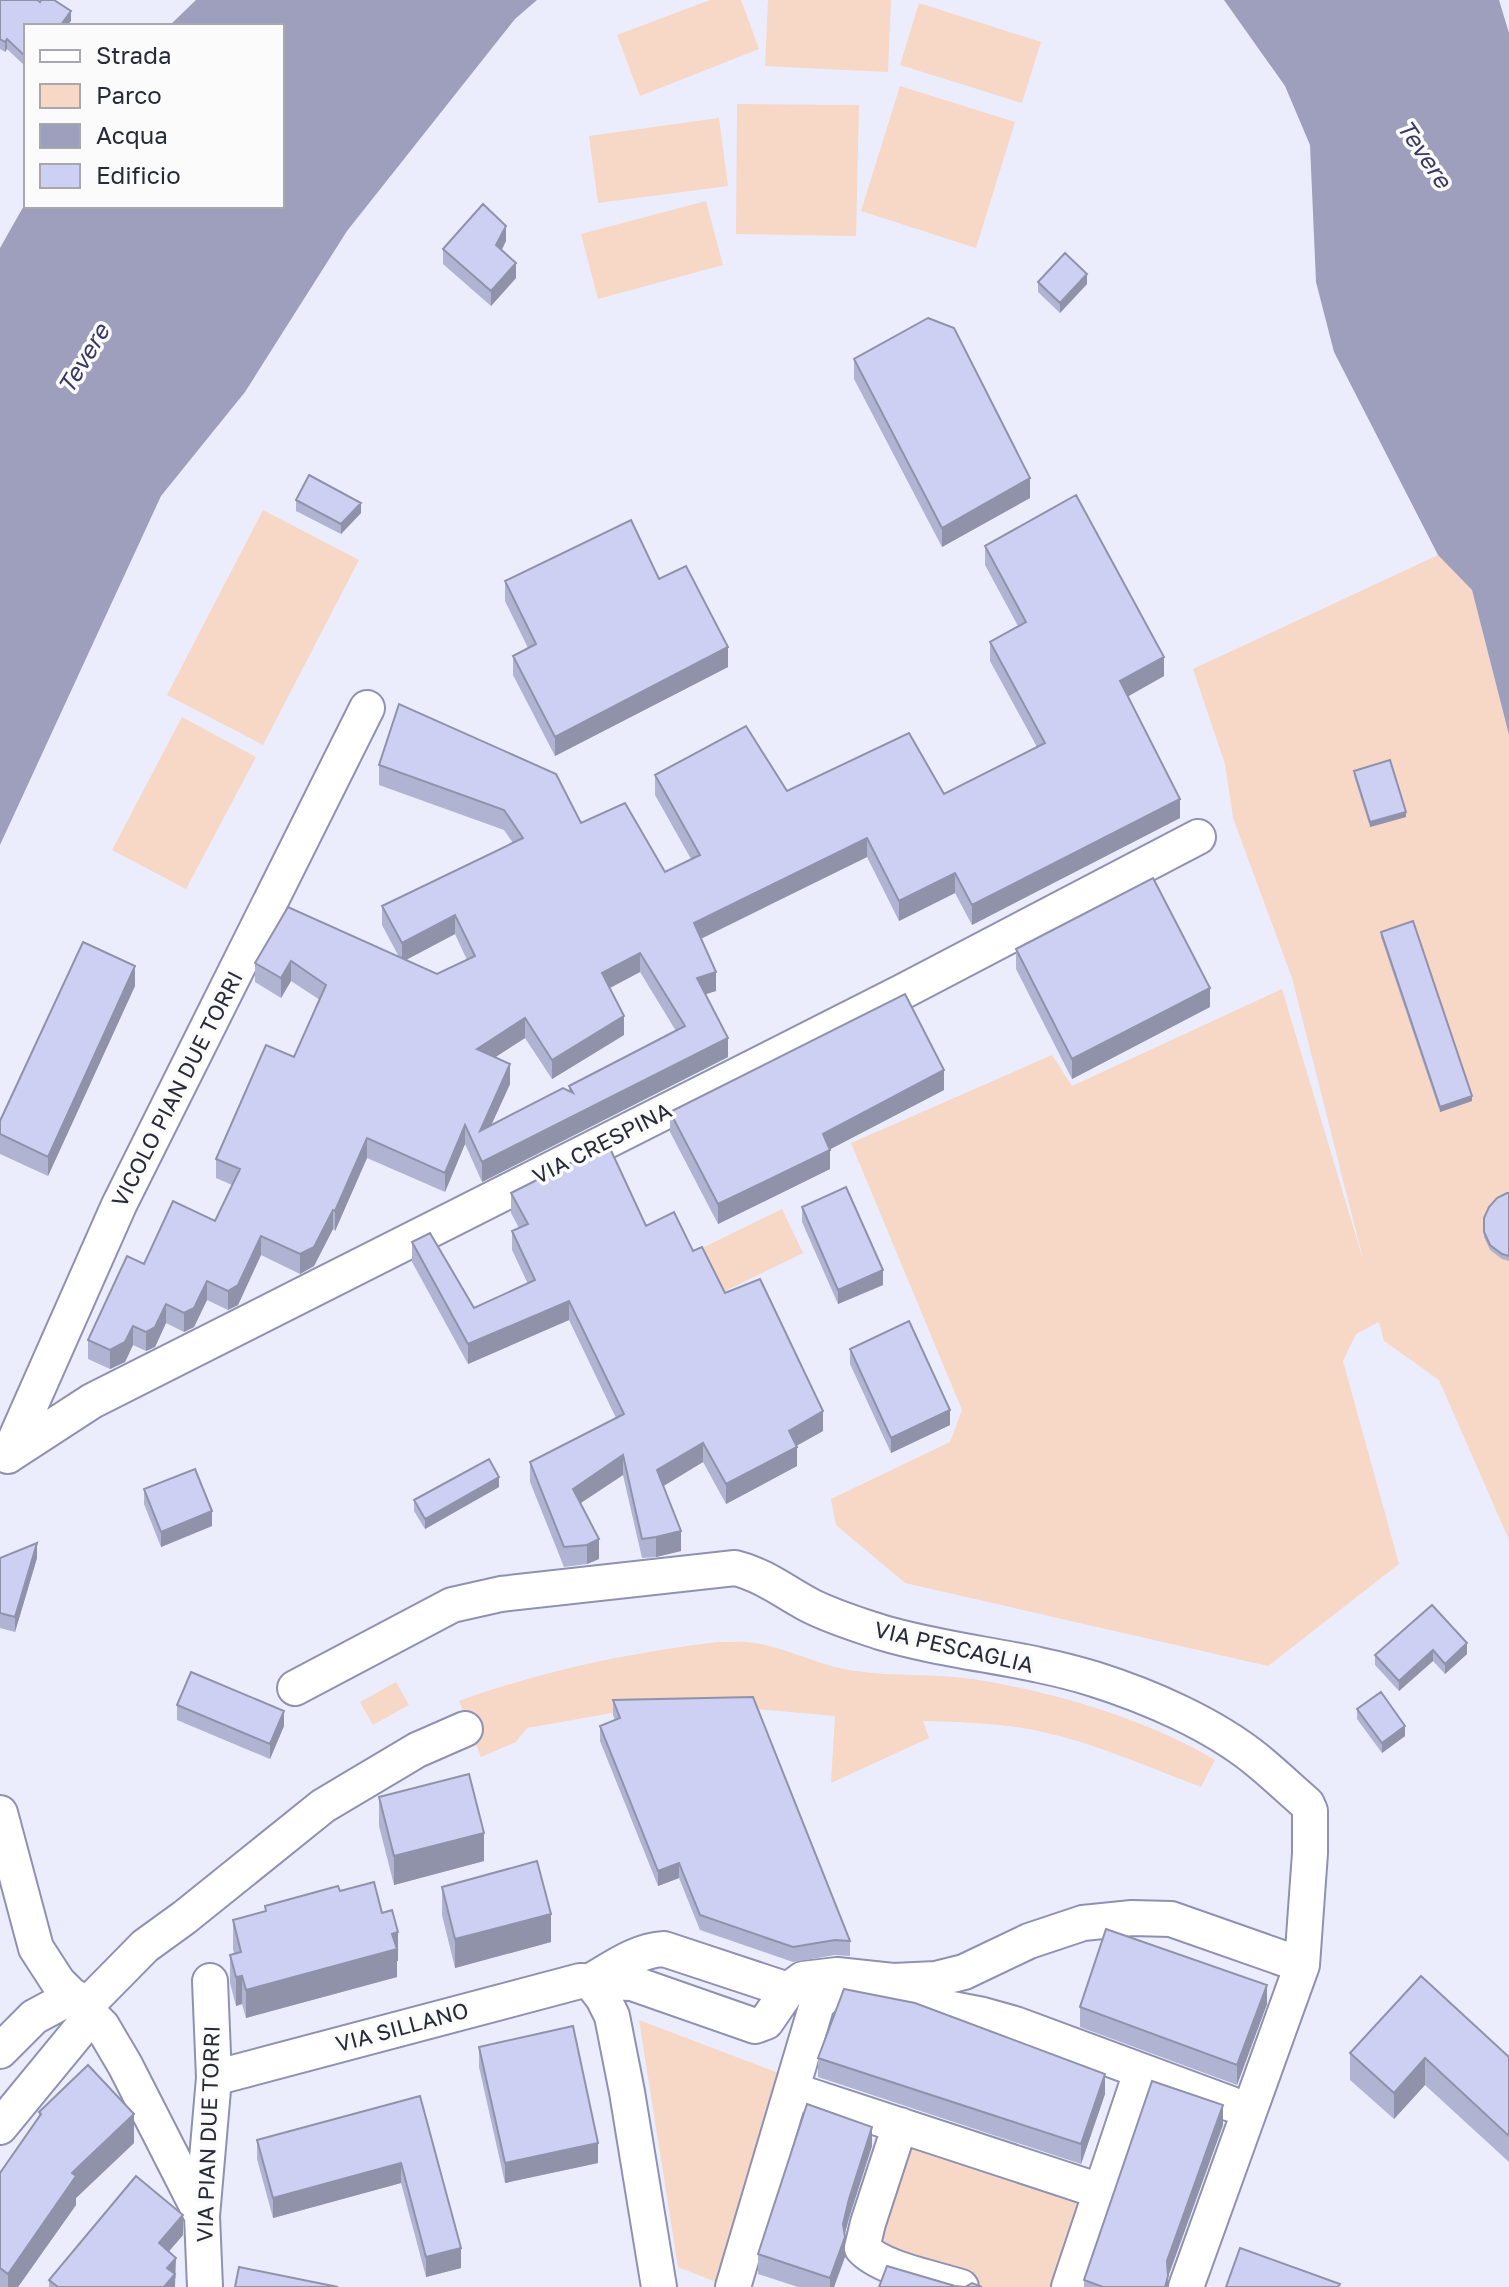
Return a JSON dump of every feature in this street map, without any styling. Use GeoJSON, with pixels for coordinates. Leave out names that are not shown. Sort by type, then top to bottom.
{"type":"FeatureCollection","features":[{"type":"Feature","properties":{"kind":"street","name":"VICOLO PIAN DUE TORRI"},"geometry":{"type":"LineString","coordinates":[[4,1465],[119,1205],[367,708]]}},
{"type":"Feature","properties":{"kind":"street","name":"VIA CRESPINA"},"geometry":{"type":"LineString","coordinates":[[4,1465],[92,1401],[902,992],[1198,837]]}},
{"type":"Feature","properties":{"kind":"street","name":"VIA PESCAGLIA"},"geometry":{"type":"LineString","coordinates":[[295,1688],[428,1616],[469,1600],[718,1568],[744,1570],[812,1606],[880,1632],[936,1647],[1004,1658],[1094,1679],[1198,1722],[1255,1758],[1307,1804],[1310,1811],[1302,1965],[1186,2287]]}},
{"type":"Feature","properties":{"kind":"street"},"geometry":{"type":"LineString","coordinates":[[0,2127],[83,2006],[145,1946],[323,1806],[417,1750],[465,1729]]}},
{"type":"Feature","properties":{"kind":"street"},"geometry":{"type":"LineString","coordinates":[[0,1813],[36,1948],[58,1982],[102,2026],[202,2216]]}},
{"type":"Feature","properties":{"kind":"street","name":"VIA SILLANO"},"geometry":{"type":"LineString","coordinates":[[214,2078],[580,1981],[632,1983],[755,2026],[766,2022],[788,1990],[803,1979],[837,1975],[893,1981],[936,1979],[964,1972],[1029,1941],[1083,1923],[1132,1918],[1171,1919],[1302,1965]]}},
{"type":"Feature","properties":{"kind":"street","name":"VIA PESCAGLIA"},"geometry":{"type":"LineString","coordinates":[[1209,2287],[1314,1988],[1302,1965]]}},
{"type":"Feature","properties":{"kind":"street","name":"VIA PIAN DUE TORRI"},"geometry":{"type":"LineString","coordinates":[[205,2287],[202,2216],[214,2078],[210,1981]]}},
{"type":"Feature","properties":{"kind":"street"},"geometry":{"type":"LineString","coordinates":[[590,1981],[612,2016],[659,2287]]}},
{"type":"Feature","properties":{"kind":"street"},"geometry":{"type":"LineString","coordinates":[[733,2287],[817,2004],[831,1991],[843,1988],[983,2015],[1231,2104]]}},
{"type":"Feature","properties":{"kind":"street"},"geometry":{"type":"LineString","coordinates":[[0,2032],[34,2017],[83,2006]]}},
{"type":"Feature","properties":{"kind":"street"},"geometry":{"type":"LineString","coordinates":[[0,2051],[34,2017]]}},
{"type":"Feature","properties":{"kind":"street"},"geometry":{"type":"LineString","coordinates":[[1069,2287],[1141,2072]]}},
{"type":"Feature","properties":{"kind":"street"},"geometry":{"type":"LineString","coordinates":[[792,2090],[1100,2191]]}},
{"type":"Feature","properties":{"kind":"street"},"geometry":{"type":"LineString","coordinates":[[900,2125],[862,2248],[886,2264],[961,2287]]}},
{"type":"Feature","properties":{"kind":"green space"},"geometry":{"type":"Polygon","coordinates":[[[710,0],[741,0],[759,49],[640,96],[617,35],[710,0]]]}},
{"type":"Feature","properties":{"kind":"green space"},"geometry":{"type":"Polygon","coordinates":[[[768,0],[891,0],[888,72],[765,66],[768,0]]]}},
{"type":"Feature","properties":{"kind":"green space"},"geometry":{"type":"Polygon","coordinates":[[[919,3],[1041,42],[1022,103],[900,65],[919,3]]]}},
{"type":"Feature","properties":{"kind":"green space"},"geometry":{"type":"Polygon","coordinates":[[[900,86],[1015,122],[976,248],[861,211],[900,86]]]}},
{"type":"Feature","properties":{"kind":"green space"},"geometry":{"type":"Polygon","coordinates":[[[737,104],[859,105],[856,236],[736,234],[737,104]]]}},
{"type":"Feature","properties":{"kind":"green space"},"geometry":{"type":"Polygon","coordinates":[[[719,118],[728,186],[598,203],[589,136],[719,118]]]}},
{"type":"Feature","properties":{"kind":"green space"},"geometry":{"type":"Polygon","coordinates":[[[706,201],[723,265],[598,299],[581,234],[706,201]]]}},
{"type":"Feature","properties":{"kind":"green space"},"geometry":{"type":"Polygon","coordinates":[[[263,510],[359,560],[263,745],[167,695],[263,510]]]}},
{"type":"Feature","properties":{"kind":"green space"},"geometry":{"type":"Polygon","coordinates":[[[1438,555],[1472,590],[1509,735],[1509,1540],[1439,1380],[1384,1341],[1379,1322],[1356,1334],[1343,1361],[1399,1564],[1268,1666],[905,1583],[836,1525],[831,1499],[950,1442],[962,1410],[851,1143],[1052,1055],[1072,1086],[1282,989],[1364,1263],[1292,978],[1233,818],[1225,764],[1193,669],[1438,555]]]}},
{"type":"Feature","properties":{"kind":"green space"},"geometry":{"type":"Polygon","coordinates":[[[182,717],[256,757],[186,889],[112,850],[182,717]]]}},
{"type":"Feature","properties":{"kind":"green space"},"geometry":{"type":"Polygon","coordinates":[[[782,1209],[803,1253],[719,1294],[698,1250],[782,1209]]]}},
{"type":"Feature","properties":{"kind":"green space"},"geometry":{"type":"Polygon","coordinates":[[[718,1642],[755,1643],[856,1671],[957,1677],[1034,1691],[1129,1720],[1215,1760],[1201,1787],[1106,1750],[1047,1733],[1001,1725],[923,1721],[929,1738],[831,1783],[835,1716],[755,1709],[612,1713],[527,1728],[516,1742],[481,1757],[459,1701],[523,1680],[587,1664],[718,1642]]]}},
{"type":"Feature","properties":{"kind":"green space"},"geometry":{"type":"Polygon","coordinates":[[[396,1682],[409,1705],[373,1725],[360,1702],[396,1682]]]}},
{"type":"Feature","properties":{"kind":"green space"},"geometry":{"type":"Polygon","coordinates":[[[639,2020],[784,2075],[716,2282],[678,2267],[639,2020]]]}},
{"type":"Feature","properties":{"kind":"green space"},"geometry":{"type":"Polygon","coordinates":[[[908,2141],[1081,2200],[1053,2287],[984,2287],[873,2249],[908,2141]]]}},
{"type":"Feature","properties":{"kind":"water","name":"Tevere"},"geometry":{"type":"Polygon","coordinates":[[[196,0],[537,0],[515,19],[347,231],[245,392],[161,496],[0,845],[0,248],[24,206],[24,208],[284,208],[284,24],[171,24],[196,0]]]}},
{"type":"Feature","properties":{"kind":"water","name":"Tevere"},"geometry":{"type":"Polygon","coordinates":[[[1224,0],[1499,0],[1509,33],[1509,735],[1472,590],[1438,555],[1334,352],[1316,282],[1310,145],[1285,86],[1224,0]]]}},
{"type":"Feature","properties":{"kind":"building"},"geometry":{"type":"Polygon","coordinates":[[[0,0],[54,0],[71,11],[61,24],[24,24],[24,55],[7,39],[5,42],[0,39],[0,0]]]}},
{"type":"Feature","properties":{"kind":"building"},"geometry":{"type":"Polygon","coordinates":[[[483,204],[506,226],[496,245],[516,263],[491,291],[443,249],[483,204]]]}},
{"type":"Feature","properties":{"kind":"building"},"geometry":{"type":"Polygon","coordinates":[[[1065,253],[1087,274],[1060,303],[1038,282],[1065,253]]]}},
{"type":"Feature","properties":{"kind":"building"},"geometry":{"type":"Polygon","coordinates":[[[928,318],[954,328],[1030,478],[942,528],[854,359],[928,318]]]}},
{"type":"Feature","properties":{"kind":"building"},"geometry":{"type":"Polygon","coordinates":[[[309,475],[361,503],[341,524],[296,500],[309,475]]]}},
{"type":"Feature","properties":{"kind":"building"},"geometry":{"type":"Polygon","coordinates":[[[1076,495],[1164,657],[1120,681],[1180,799],[972,905],[955,873],[899,901],[867,838],[694,923],[716,972],[697,978],[728,1038],[482,1162],[465,1125],[445,1173],[367,1138],[335,1211],[314,1247],[300,1254],[261,1236],[238,1285],[228,1291],[207,1281],[194,1308],[184,1313],[166,1304],[155,1327],[146,1332],[133,1326],[125,1342],[110,1350],[88,1340],[127,1256],[144,1264],[173,1201],[215,1221],[240,1169],[216,1159],[266,1045],[294,1057],[326,985],[291,961],[281,978],[255,963],[288,907],[437,974],[475,956],[455,915],[402,943],[382,906],[523,838],[504,810],[379,765],[399,704],[556,774],[581,823],[625,803],[665,872],[700,855],[655,775],[746,726],[787,791],[909,733],[944,794],[1045,743],[990,642],[1026,622],[985,546],[1076,495]],[[640,953],[602,973],[624,1016],[552,1060],[525,1018],[477,1049],[510,1064],[480,1131],[563,1088],[573,1093],[569,1086],[685,1026],[640,953]]]}},
{"type":"Feature","properties":{"kind":"building"},"geometry":{"type":"Polygon","coordinates":[[[631,520],[659,579],[686,566],[728,647],[555,737],[513,656],[536,644],[505,581],[631,520]]]}},
{"type":"Feature","properties":{"kind":"building"},"geometry":{"type":"Polygon","coordinates":[[[1390,760],[1406,812],[1370,822],[1354,771],[1390,760]]]}},
{"type":"Feature","properties":{"kind":"building"},"geometry":{"type":"Polygon","coordinates":[[[1153,878],[1210,988],[1072,1059],[1016,949],[1153,878]]]}},
{"type":"Feature","properties":{"kind":"building"},"geometry":{"type":"Polygon","coordinates":[[[1413,921],[1472,1096],[1440,1107],[1381,932],[1413,921]]]}},
{"type":"Feature","properties":{"kind":"building"},"geometry":{"type":"Polygon","coordinates":[[[83,942],[135,966],[48,1157],[0,1134],[0,1121],[83,942]]]}},
{"type":"Feature","properties":{"kind":"building"},"geometry":{"type":"Polygon","coordinates":[[[905,994],[944,1070],[823,1134],[830,1150],[718,1204],[670,1112],[905,994]]]}},
{"type":"Feature","properties":{"kind":"building"},"geometry":{"type":"Polygon","coordinates":[[[608,1144],[646,1226],[674,1212],[693,1251],[702,1247],[725,1293],[760,1279],[823,1411],[789,1431],[797,1447],[726,1484],[703,1443],[657,1470],[681,1531],[656,1537],[642,1539],[623,1455],[573,1489],[599,1539],[587,1545],[564,1547],[530,1462],[624,1414],[569,1301],[468,1344],[412,1242],[430,1233],[474,1308],[535,1280],[512,1231],[528,1224],[511,1193],[608,1144]]]}},
{"type":"Feature","properties":{"kind":"building"},"geometry":{"type":"Polygon","coordinates":[[[846,1187],[883,1270],[838,1290],[802,1207],[846,1187]]]}},
{"type":"Feature","properties":{"kind":"building"},"geometry":{"type":"Polygon","coordinates":[[[1507,1193],[1509,1256],[1490,1245],[1484,1232],[1484,1218],[1489,1207],[1507,1193]]]}},
{"type":"Feature","properties":{"kind":"building"},"geometry":{"type":"Polygon","coordinates":[[[909,1321],[950,1410],[891,1438],[850,1349],[909,1321]]]}},
{"type":"Feature","properties":{"kind":"building"},"geometry":{"type":"Polygon","coordinates":[[[489,1459],[499,1477],[425,1519],[414,1500],[489,1459]]]}},
{"type":"Feature","properties":{"kind":"building"},"geometry":{"type":"Polygon","coordinates":[[[195,1469],[212,1511],[161,1532],[144,1489],[195,1469]]]}},
{"type":"Feature","properties":{"kind":"building"},"geometry":{"type":"Polygon","coordinates":[[[37,1543],[15,1617],[0,1613],[0,1558],[37,1543]]]}},
{"type":"Feature","properties":{"kind":"building"},"geometry":{"type":"Polygon","coordinates":[[[1432,1605],[1467,1643],[1445,1664],[1433,1650],[1399,1681],[1375,1655],[1432,1605]]]}},
{"type":"Feature","properties":{"kind":"building"},"geometry":{"type":"Polygon","coordinates":[[[191,1672],[284,1711],[270,1744],[177,1705],[191,1672]]]}},
{"type":"Feature","properties":{"kind":"building"},"geometry":{"type":"Polygon","coordinates":[[[1381,1692],[1405,1726],[1382,1743],[1357,1709],[1381,1692]]]}},
{"type":"Feature","properties":{"kind":"building"},"geometry":{"type":"Polygon","coordinates":[[[753,1697],[850,1941],[835,1940],[793,1947],[700,1915],[679,1863],[658,1871],[600,1726],[620,1718],[613,1700],[753,1697]]]}},
{"type":"Feature","properties":{"kind":"building"},"geometry":{"type":"Polygon","coordinates":[[[469,1774],[484,1833],[394,1856],[379,1797],[469,1774]]]}},
{"type":"Feature","properties":{"kind":"building"},"geometry":{"type":"Polygon","coordinates":[[[537,1861],[551,1914],[455,1939],[442,1887],[537,1861]]]}},
{"type":"Feature","properties":{"kind":"building"},"geometry":{"type":"Polygon","coordinates":[[[374,1882],[382,1913],[392,1910],[398,1932],[392,1934],[397,1949],[246,1990],[242,1976],[236,1977],[230,1955],[241,1952],[233,1920],[266,1911],[265,1906],[338,1886],[340,1891],[374,1882]]]}},
{"type":"Feature","properties":{"kind":"building"},"geometry":{"type":"Polygon","coordinates":[[[1106,1929],[1267,1985],[1237,2065],[1080,2007],[1106,1929]]]}},
{"type":"Feature","properties":{"kind":"building"},"geometry":{"type":"Polygon","coordinates":[[[1421,1976],[1509,2057],[1509,2136],[1425,2058],[1394,2093],[1350,2053],[1421,1976]]]}},
{"type":"Feature","properties":{"kind":"building"},"geometry":{"type":"Polygon","coordinates":[[[844,1989],[915,2003],[1105,2074],[1081,2144],[818,2058],[844,1989]]]}},
{"type":"Feature","properties":{"kind":"building"},"geometry":{"type":"Polygon","coordinates":[[[573,2026],[598,2143],[505,2163],[479,2047],[573,2026]]]}},
{"type":"Feature","properties":{"kind":"building"},"geometry":{"type":"Polygon","coordinates":[[[88,2065],[134,2114],[72,2173],[76,2176],[8,2274],[0,2268],[0,2173],[41,2114],[39,2112],[88,2065]]]}},
{"type":"Feature","properties":{"kind":"building"},"geometry":{"type":"Polygon","coordinates":[[[1152,2081],[1223,2105],[1167,2261],[1165,2287],[1103,2287],[1084,2280],[1152,2081]]]}},
{"type":"Feature","properties":{"kind":"building"},"geometry":{"type":"Polygon","coordinates":[[[420,2096],[461,2248],[426,2257],[401,2163],[273,2198],[257,2140],[420,2096]]]}},
{"type":"Feature","properties":{"kind":"building"},"geometry":{"type":"Polygon","coordinates":[[[807,2104],[872,2127],[849,2199],[843,2224],[845,2237],[830,2278],[758,2254],[807,2104]]]}},
{"type":"Feature","properties":{"kind":"building"},"geometry":{"type":"Polygon","coordinates":[[[136,2176],[183,2215],[159,2243],[176,2258],[167,2268],[175,2274],[164,2287],[58,2287],[49,2280],[136,2176]]]}},
{"type":"Feature","properties":{"kind":"building"},"geometry":{"type":"Polygon","coordinates":[[[1240,2248],[1340,2284],[1338,2287],[1226,2287],[1240,2248]]]}},
{"type":"Feature","properties":{"kind":"building"},"geometry":{"type":"Polygon","coordinates":[[[887,2266],[955,2286],[965,2287],[879,2287],[887,2266]]]}},
{"type":"Feature","properties":{"kind":"building"},"geometry":{"type":"Polygon","coordinates":[[[239,2267],[338,2287],[235,2287],[239,2267]]]}}]}
